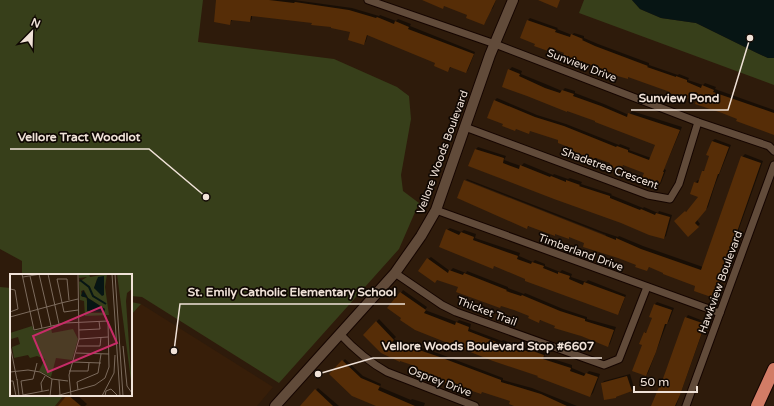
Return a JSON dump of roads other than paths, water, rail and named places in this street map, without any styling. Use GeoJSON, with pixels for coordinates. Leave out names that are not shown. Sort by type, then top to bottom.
{"type":"FeatureCollection","features":[{"type":"Feature","properties":{"kind":"highway"},"geometry":{"type":"LineString","coordinates":[[757,406],[774,369]]}},
{"type":"Feature","properties":{"kind":"street","name":"Sunview Drive"},"geometry":{"type":"LineString","coordinates":[[368,0],[495,44],[698,122],[769,146],[774,151]]}},
{"type":"Feature","properties":{"kind":"street","name":"Vellore Woods Boulevard"},"geometry":{"type":"LineString","coordinates":[[276,405],[395,273],[415,247],[436,210],[495,44],[513,0]]}},
{"type":"Feature","properties":{"kind":"street","name":"Shadetree Crescent"},"geometry":{"type":"LineString","coordinates":[[465,127],[648,195],[670,199],[679,184],[698,122]]}},
{"type":"Feature","properties":{"kind":"street","name":"Hawkview Boulevard"},"geometry":{"type":"LineString","coordinates":[[686,406],[774,165]]}},
{"type":"Feature","properties":{"kind":"street","name":"Timberland Drive"},"geometry":{"type":"LineString","coordinates":[[436,210],[720,313]]}},
{"type":"Feature","properties":{"kind":"street","name":"Thicket Trail"},"geometry":{"type":"LineString","coordinates":[[395,273],[442,305],[456,312],[604,365],[619,359],[647,287]]}},
{"type":"Feature","properties":{"kind":"street","name":"Osprey Drive"},"geometry":{"type":"LineString","coordinates":[[340,334],[364,357],[387,372],[475,406]]}},
{"type":"Feature","properties":{"kind":"place","name":"Sunview Pond"},"geometry":{"type":"Point","coordinates":[750,38]}},
{"type":"Feature","properties":{"kind":"place","name":"Vellore Tract Woodlot"},"geometry":{"type":"Point","coordinates":[206,197]}},
{"type":"Feature","properties":{"kind":"place","name":"St. Emily Catholic Elementary School"},"geometry":{"type":"Point","coordinates":[174,351]}},
{"type":"Feature","properties":{"kind":"place","name":"Vellore Woods Boulevard Stop #6607"},"geometry":{"type":"Point","coordinates":[318,374]}}]}
